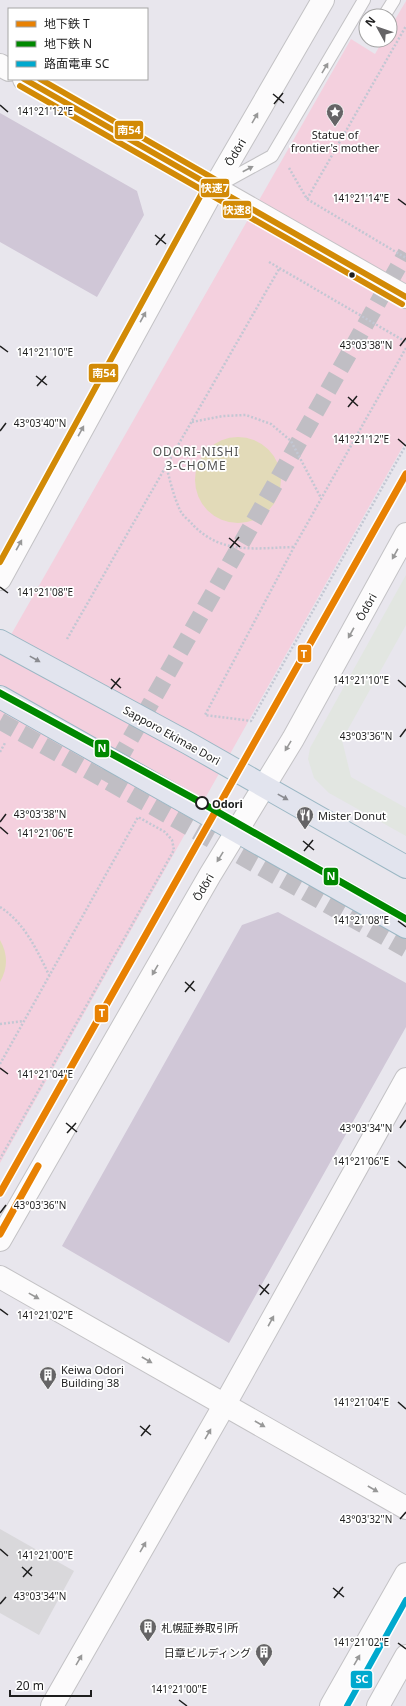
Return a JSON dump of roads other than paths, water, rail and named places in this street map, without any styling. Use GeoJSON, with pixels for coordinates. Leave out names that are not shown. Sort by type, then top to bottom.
{"type":"FeatureCollection","features":[{"type":"Feature","properties":{"kind":"highway","name":"Sapporo Ekimae Dori"},"geometry":{"type":"LineString","coordinates":[[0,641],[181,739],[406,867]]}},
{"type":"Feature","properties":{"kind":"highway"},"geometry":{"type":"LineString","coordinates":[[0,697],[406,927]]}},
{"type":"Feature","properties":{"kind":"street","name":"Ōdōri"},"geometry":{"type":"LineString","coordinates":[[0,580],[214,188],[323,0]]}},
{"type":"Feature","properties":{"kind":"street"},"geometry":{"type":"LineString","coordinates":[[26,80],[406,297]]}},
{"type":"Feature","properties":{"kind":"street","name":"Ōdōri"},"geometry":{"type":"LineString","coordinates":[[0,1240],[210,875],[293,738],[406,534]]}},
{"type":"Feature","properties":{"kind":"street"},"geometry":{"type":"LineString","coordinates":[[52,1706],[225,1404],[406,1079]]}},
{"type":"Feature","properties":{"kind":"street"},"geometry":{"type":"LineString","coordinates":[[0,1277],[406,1508]]}},
{"type":"Feature","properties":{"kind":"street"},"geometry":{"type":"LineString","coordinates":[[331,1706],[406,1574]]}},
{"type":"Feature","properties":{"kind":"street"},"geometry":{"type":"LineString","coordinates":[[378,1706],[406,1656]]}},
{"type":"Feature","properties":{"kind":"lane"},"geometry":{"type":"LineString","coordinates":[[214,188],[272,156],[364,0]]}},
{"type":"Feature","properties":{"kind":"tunnel"},"geometry":{"type":"LineString","coordinates":[[106,782],[406,253]]}},
{"type":"Feature","properties":{"kind":"tunnel"},"geometry":{"type":"LineString","coordinates":[[0,721],[406,949]]}},
{"type":"Feature","properties":{"kind":"metro line","name":"T"},"geometry":{"type":"LineString","coordinates":[[0,1193],[406,474]]}},
{"type":"Feature","properties":{"kind":"metro line","name":"N"},"geometry":{"type":"LineString","coordinates":[[0,693],[202,803],[406,919]]}},
{"type":"Feature","properties":{"kind":"metro line","name":"T"},"geometry":{"type":"LineString","coordinates":[[0,1234],[38,1166]]}},
{"type":"Feature","properties":{"kind":"tram line","name":"SC"},"geometry":{"type":"LineString","coordinates":[[347,1706],[406,1600]]}},
{"type":"Feature","properties":{"kind":"place","name":"Statue of frontier's mother"},"geometry":{"type":"Point","coordinates":[335,127]}},
{"type":"Feature","properties":{"kind":"place","name":"Odori"},"geometry":{"type":"Point","coordinates":[202,803]}},
{"type":"Feature","properties":{"kind":"place","name":"Mister Donut"},"geometry":{"type":"Point","coordinates":[305,830]}},
{"type":"Feature","properties":{"kind":"place","name":"Keiwa Odori Building 38"},"geometry":{"type":"Point","coordinates":[48,1390]}},
{"type":"Feature","properties":{"kind":"place","name":"札幌証券取引所"},"geometry":{"type":"Point","coordinates":[148,1642]}},
{"type":"Feature","properties":{"kind":"place","name":"日章ビルディング"},"geometry":{"type":"Point","coordinates":[264,1667]}},
{"type":"Feature","properties":{"kind":"district","name":"ODORI-NISHI 3-CHOME"},"geometry":{"type":"Point","coordinates":[196,458]}}]}
